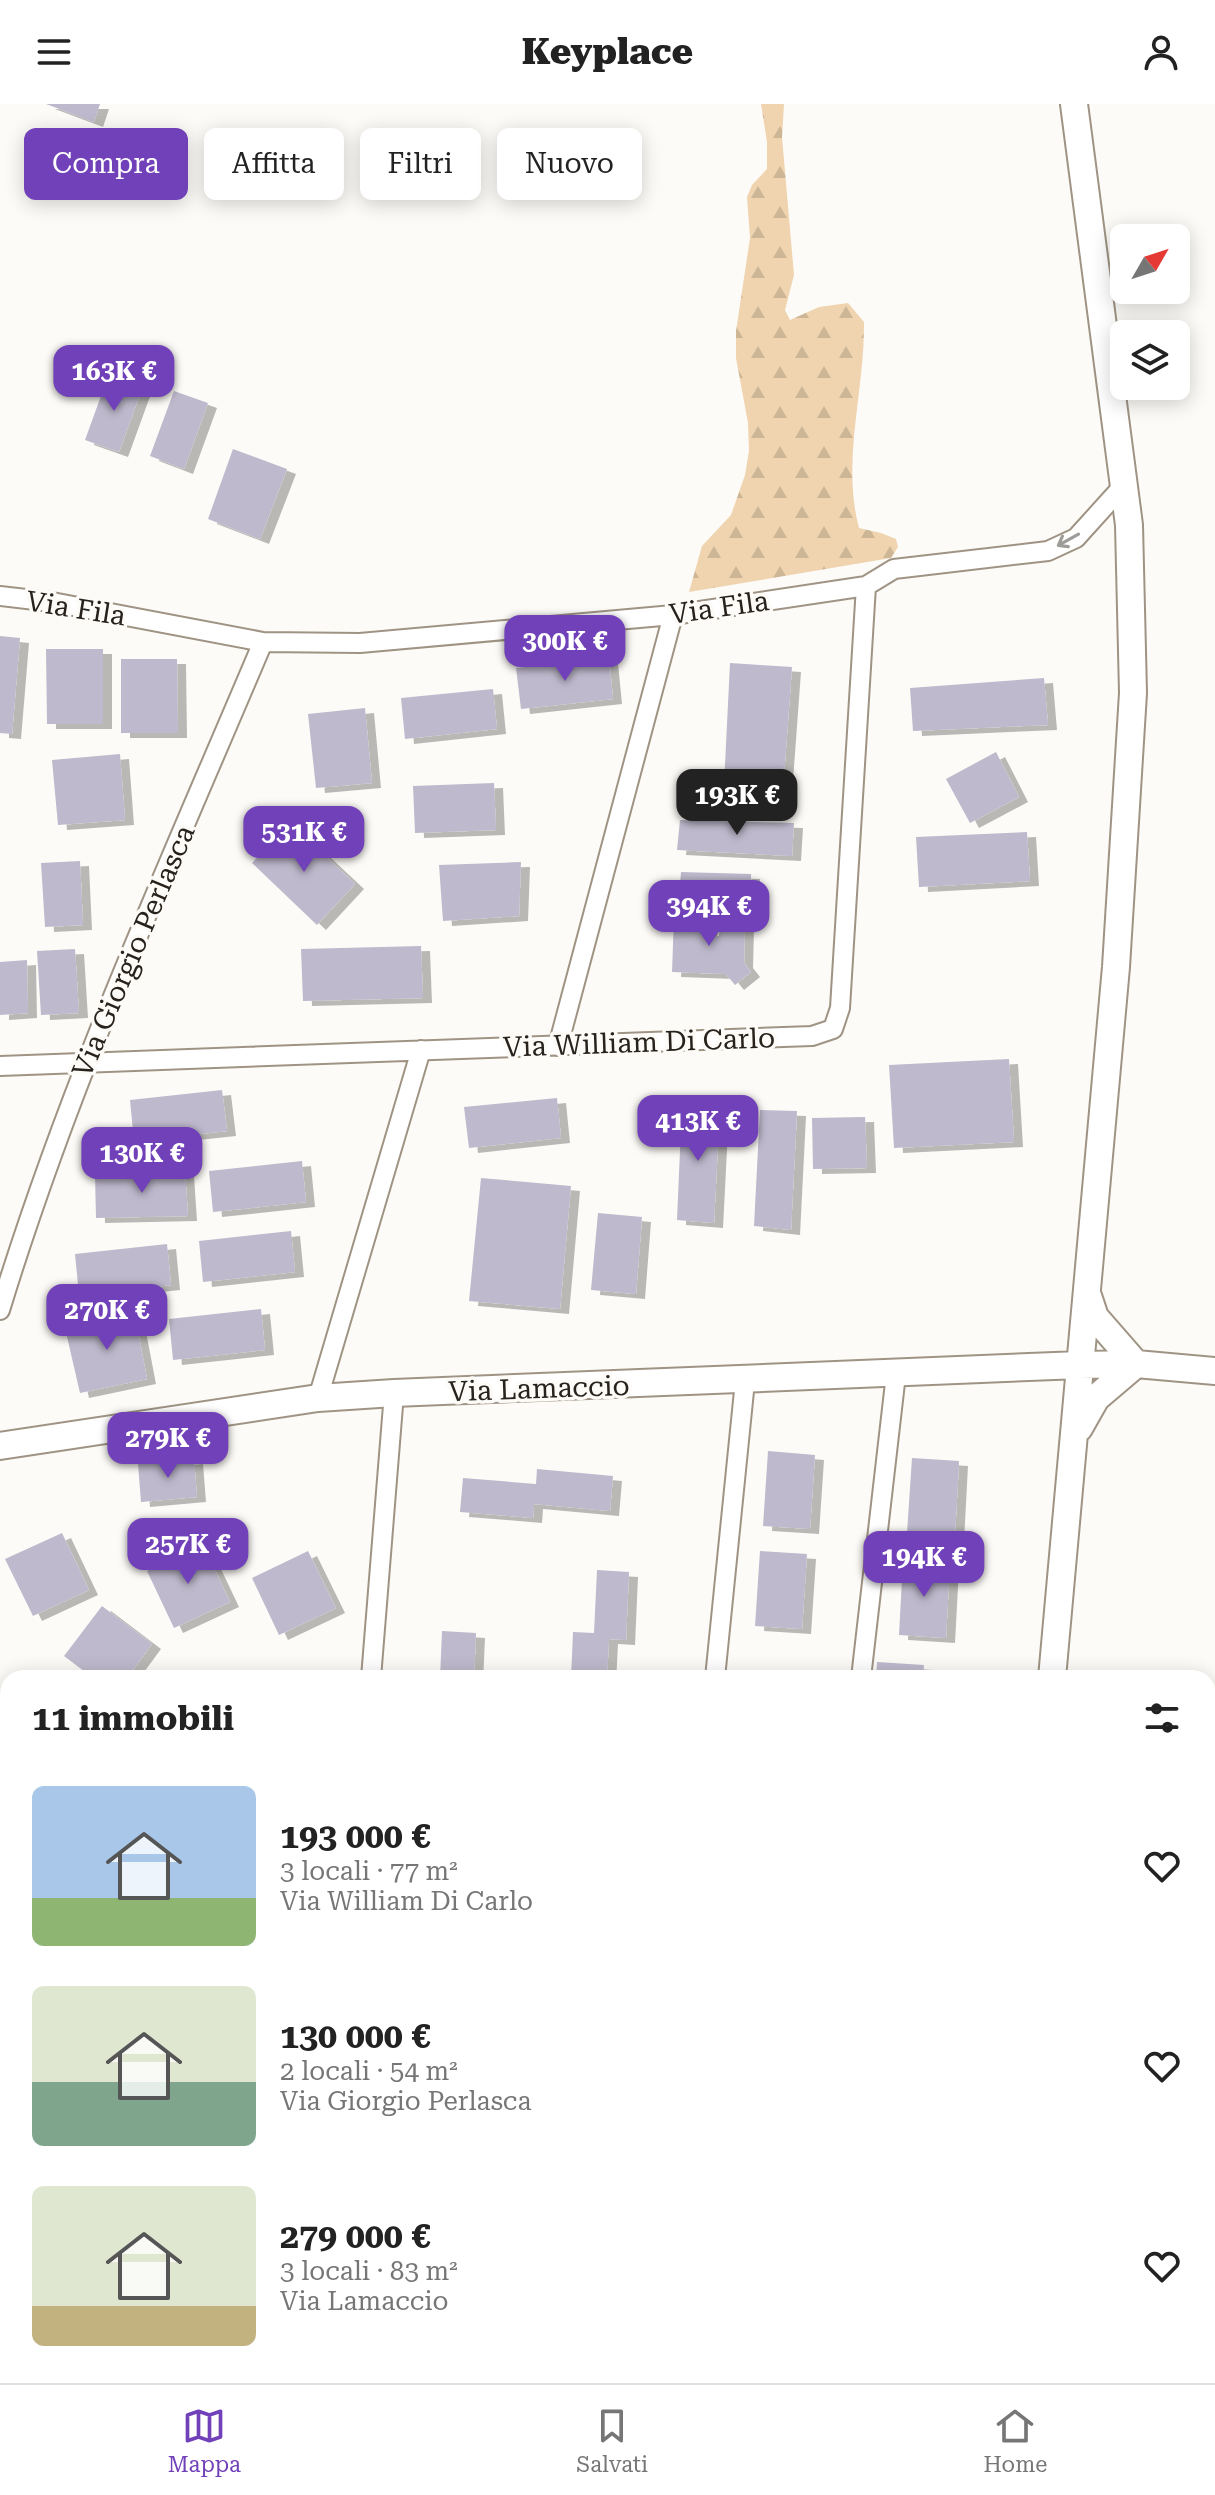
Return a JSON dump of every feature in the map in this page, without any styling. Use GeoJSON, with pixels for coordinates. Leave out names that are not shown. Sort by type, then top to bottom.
{"type":"FeatureCollection","features":[{"type":"Feature","properties":{"kind":"main road"},"geometry":{"type":"LineString","coordinates":[[1053,1670],[1116,967],[1133,693],[1129,525],[1074,104]]}},
{"type":"Feature","properties":{"kind":"main road"},"geometry":{"type":"LineString","coordinates":[[1073,1438],[1096,1398],[1136,1364],[1095,1317],[1086,1291]]}},
{"type":"Feature","properties":{"kind":"main road","name":"Via Lamaccio"},"geometry":{"type":"LineString","coordinates":[[0,1446],[318,1398],[394,1393],[1080,1365],[1136,1364],[1215,1371]]}},
{"type":"Feature","properties":{"kind":"street","name":"Via Fila"},"geometry":{"type":"LineString","coordinates":[[0,596],[52,602],[263,642],[360,643],[673,615],[866,586],[894,569],[1048,551],[1076,538],[1123,486]]}},
{"type":"Feature","properties":{"kind":"street","name":"Via William Di Carlo"},"geometry":{"type":"LineString","coordinates":[[0,1066],[812,1036],[833,1029],[840,1008],[866,586]]}},
{"type":"Feature","properties":{"kind":"street"},"geometry":{"type":"LineString","coordinates":[[558,1046],[673,615]]}},
{"type":"Feature","properties":{"kind":"street","name":"Via Giorgio Perlasca"},"geometry":{"type":"LineString","coordinates":[[0,1310],[84,1064],[263,642]]}},
{"type":"Feature","properties":{"kind":"street"},"geometry":{"type":"LineString","coordinates":[[318,1398],[421,1050]]}},
{"type":"Feature","properties":{"kind":"street"},"geometry":{"type":"LineString","coordinates":[[862,1670],[896,1374]]}},
{"type":"Feature","properties":{"kind":"street"},"geometry":{"type":"LineString","coordinates":[[716,1670],[745,1381]]}},
{"type":"Feature","properties":{"kind":"street"},"geometry":{"type":"LineString","coordinates":[[372,1670],[394,1393]]}},
{"type":"Feature","properties":{"kind":"green space"},"geometry":{"type":"Polygon","coordinates":[[[761,104],[784,104],[782,137],[794,275],[785,310],[790,320],[819,307],[848,303],[864,322],[853,451],[854,502],[859,528],[896,539],[898,547],[891,558],[689,592],[702,546],[731,515],[745,475],[749,451],[748,423],[736,358],[736,331],[750,238],[747,197],[752,185],[767,169],[767,142],[761,104]]]}},
{"type":"Feature","properties":{"kind":"building"},"geometry":{"type":"Polygon","coordinates":[[[46,104],[100,104],[94,122],[46,104]]]}},
{"type":"Feature","properties":{"kind":"building"},"geometry":{"type":"Polygon","coordinates":[[[109,374],[143,386],[119,452],[85,440],[109,374]]]}},
{"type":"Feature","properties":{"kind":"building"},"geometry":{"type":"Polygon","coordinates":[[[174,391],[208,403],[184,469],[150,456],[174,391]]]}},
{"type":"Feature","properties":{"kind":"building"},"geometry":{"type":"Polygon","coordinates":[[[233,449],[287,469],[260,539],[208,519],[233,449]]]}},
{"type":"Feature","properties":{"kind":"building"},"geometry":{"type":"Polygon","coordinates":[[[0,636],[20,638],[12,734],[0,733],[0,636]]]}},
{"type":"Feature","properties":{"kind":"building"},"geometry":{"type":"Polygon","coordinates":[[[46,649],[103,649],[103,724],[47,724],[46,649]]]}},
{"type":"Feature","properties":{"kind":"building"},"geometry":{"type":"Polygon","coordinates":[[[609,658],[613,699],[521,709],[516,668],[609,658]]]}},
{"type":"Feature","properties":{"kind":"building"},"geometry":{"type":"Polygon","coordinates":[[[121,659],[177,659],[178,733],[121,733],[121,659]]]}},
{"type":"Feature","properties":{"kind":"building"},"geometry":{"type":"Polygon","coordinates":[[[730,663],[792,667],[783,789],[724,785],[730,663]]]}},
{"type":"Feature","properties":{"kind":"building"},"geometry":{"type":"Polygon","coordinates":[[[1044,678],[1048,725],[913,731],[910,688],[1044,678]]]}},
{"type":"Feature","properties":{"kind":"building"},"geometry":{"type":"Polygon","coordinates":[[[493,689],[497,729],[405,739],[401,698],[493,689]]]}},
{"type":"Feature","properties":{"kind":"building"},"geometry":{"type":"Polygon","coordinates":[[[365,708],[372,783],[316,788],[308,714],[365,708]]]}},
{"type":"Feature","properties":{"kind":"building"},"geometry":{"type":"Polygon","coordinates":[[[996,752],[1019,797],[970,823],[946,779],[996,752]]]}},
{"type":"Feature","properties":{"kind":"building"},"geometry":{"type":"Polygon","coordinates":[[[120,754],[125,820],[58,825],[52,760],[120,754]]]}},
{"type":"Feature","properties":{"kind":"building"},"geometry":{"type":"Polygon","coordinates":[[[494,783],[496,830],[415,833],[413,786],[494,783]]]}},
{"type":"Feature","properties":{"kind":"building"},"geometry":{"type":"Polygon","coordinates":[[[680,820],[794,823],[792,856],[677,850],[680,820]]]}},
{"type":"Feature","properties":{"kind":"building"},"geometry":{"type":"Polygon","coordinates":[[[290,823],[355,884],[317,925],[252,863],[290,823]]]}},
{"type":"Feature","properties":{"kind":"building"},"geometry":{"type":"Polygon","coordinates":[[[1027,832],[1030,881],[919,887],[916,837],[1027,832]]]}},
{"type":"Feature","properties":{"kind":"building"},"geometry":{"type":"Polygon","coordinates":[[[80,861],[83,925],[45,927],[41,863],[80,861]]]}},
{"type":"Feature","properties":{"kind":"building"},"geometry":{"type":"Polygon","coordinates":[[[521,862],[519,916],[443,921],[439,865],[521,862]]]}},
{"type":"Feature","properties":{"kind":"building"},"geometry":{"type":"Polygon","coordinates":[[[681,872],[751,874],[752,913],[678,909],[681,872]]]}},
{"type":"Feature","properties":{"kind":"building"},"geometry":{"type":"Polygon","coordinates":[[[674,916],[709,917],[708,936],[719,936],[720,922],[745,923],[744,963],[751,972],[735,985],[726,974],[672,972],[674,916]]]}},
{"type":"Feature","properties":{"kind":"building"},"geometry":{"type":"Polygon","coordinates":[[[421,946],[423,998],[303,1001],[301,949],[421,946]]]}},
{"type":"Feature","properties":{"kind":"building"},"geometry":{"type":"Polygon","coordinates":[[[75,949],[79,1013],[41,1015],[37,951],[75,949]]]}},
{"type":"Feature","properties":{"kind":"building"},"geometry":{"type":"Polygon","coordinates":[[[27,960],[28,1013],[0,1015],[0,962],[27,960]]]}},
{"type":"Feature","properties":{"kind":"building"},"geometry":{"type":"Polygon","coordinates":[[[1009,1059],[1014,1142],[894,1148],[889,1065],[1009,1059]]]}},
{"type":"Feature","properties":{"kind":"building"},"geometry":{"type":"Polygon","coordinates":[[[222,1090],[227,1131],[134,1141],[130,1100],[222,1090]]]}},
{"type":"Feature","properties":{"kind":"building"},"geometry":{"type":"Polygon","coordinates":[[[557,1098],[561,1138],[469,1148],[464,1107],[557,1098]]]}},
{"type":"Feature","properties":{"kind":"building"},"geometry":{"type":"Polygon","coordinates":[[[682,1104],[720,1105],[714,1223],[677,1220],[682,1104]]]}},
{"type":"Feature","properties":{"kind":"building"},"geometry":{"type":"Polygon","coordinates":[[[760,1110],[797,1111],[791,1230],[754,1226],[760,1110]]]}},
{"type":"Feature","properties":{"kind":"building"},"geometry":{"type":"Polygon","coordinates":[[[865,1117],[867,1168],[813,1169],[812,1118],[865,1117]]]}},
{"type":"Feature","properties":{"kind":"building"},"geometry":{"type":"Polygon","coordinates":[[[302,1161],[306,1202],[213,1212],[209,1171],[302,1161]]]}},
{"type":"Feature","properties":{"kind":"building"},"geometry":{"type":"Polygon","coordinates":[[[185,1171],[188,1216],[96,1218],[95,1176],[185,1171]]]}},
{"type":"Feature","properties":{"kind":"building"},"geometry":{"type":"Polygon","coordinates":[[[481,1178],[571,1186],[560,1309],[469,1301],[481,1178]]]}},
{"type":"Feature","properties":{"kind":"building"},"geometry":{"type":"Polygon","coordinates":[[[598,1213],[642,1217],[636,1294],[591,1290],[598,1213]]]}},
{"type":"Feature","properties":{"kind":"building"},"geometry":{"type":"Polygon","coordinates":[[[291,1231],[295,1272],[203,1282],[199,1241],[291,1231]]]}},
{"type":"Feature","properties":{"kind":"building"},"geometry":{"type":"Polygon","coordinates":[[[167,1244],[171,1285],[79,1295],[75,1254],[167,1244]]]}},
{"type":"Feature","properties":{"kind":"building"},"geometry":{"type":"Polygon","coordinates":[[[261,1309],[265,1350],[173,1360],[169,1319],[261,1309]]]}},
{"type":"Feature","properties":{"kind":"building"},"geometry":{"type":"Polygon","coordinates":[[[134,1311],[147,1379],[80,1393],[65,1328],[134,1311]]]}},
{"type":"Feature","properties":{"kind":"building"},"geometry":{"type":"Polygon","coordinates":[[[768,1451],[815,1455],[810,1529],[763,1526],[768,1451]]]}},
{"type":"Feature","properties":{"kind":"building"},"geometry":{"type":"Polygon","coordinates":[[[912,1458],[959,1461],[955,1536],[907,1533],[912,1458]]]}},
{"type":"Feature","properties":{"kind":"building"},"geometry":{"type":"Polygon","coordinates":[[[194,1459],[197,1497],[141,1502],[138,1464],[194,1459]]]}},
{"type":"Feature","properties":{"kind":"building"},"geometry":{"type":"Polygon","coordinates":[[[537,1469],[613,1476],[610,1511],[534,1504],[533,1518],[460,1512],[463,1478],[536,1484],[537,1469]]]}},
{"type":"Feature","properties":{"kind":"building"},"geometry":{"type":"Polygon","coordinates":[[[62,1533],[89,1590],[33,1616],[5,1559],[62,1533]]]}},
{"type":"Feature","properties":{"kind":"building"},"geometry":{"type":"Polygon","coordinates":[[[203,1545],[230,1602],[174,1628],[147,1571],[203,1545]]]}},
{"type":"Feature","properties":{"kind":"building"},"geometry":{"type":"Polygon","coordinates":[[[308,1551],[336,1608],[279,1635],[252,1578],[308,1551]]]}},
{"type":"Feature","properties":{"kind":"building"},"geometry":{"type":"Polygon","coordinates":[[[760,1551],[807,1554],[802,1629],[755,1626],[760,1551]]]}},
{"type":"Feature","properties":{"kind":"building"},"geometry":{"type":"Polygon","coordinates":[[[903,1560],[950,1563],[946,1638],[899,1635],[903,1560]]]}},
{"type":"Feature","properties":{"kind":"building"},"geometry":{"type":"Polygon","coordinates":[[[597,1570],[629,1572],[626,1640],[609,1639],[607,1670],[571,1670],[573,1632],[594,1633],[597,1570]]]}},
{"type":"Feature","properties":{"kind":"building"},"geometry":{"type":"Polygon","coordinates":[[[102,1606],[152,1644],[133,1670],[82,1670],[64,1656],[102,1606]]]}},
{"type":"Feature","properties":{"kind":"building"},"geometry":{"type":"Polygon","coordinates":[[[442,1631],[476,1633],[474,1670],[440,1670],[442,1631]]]}},
{"type":"Feature","properties":{"kind":"building"},"geometry":{"type":"Polygon","coordinates":[[[877,1662],[924,1665],[924,1670],[876,1670],[877,1662]]]}}]}
